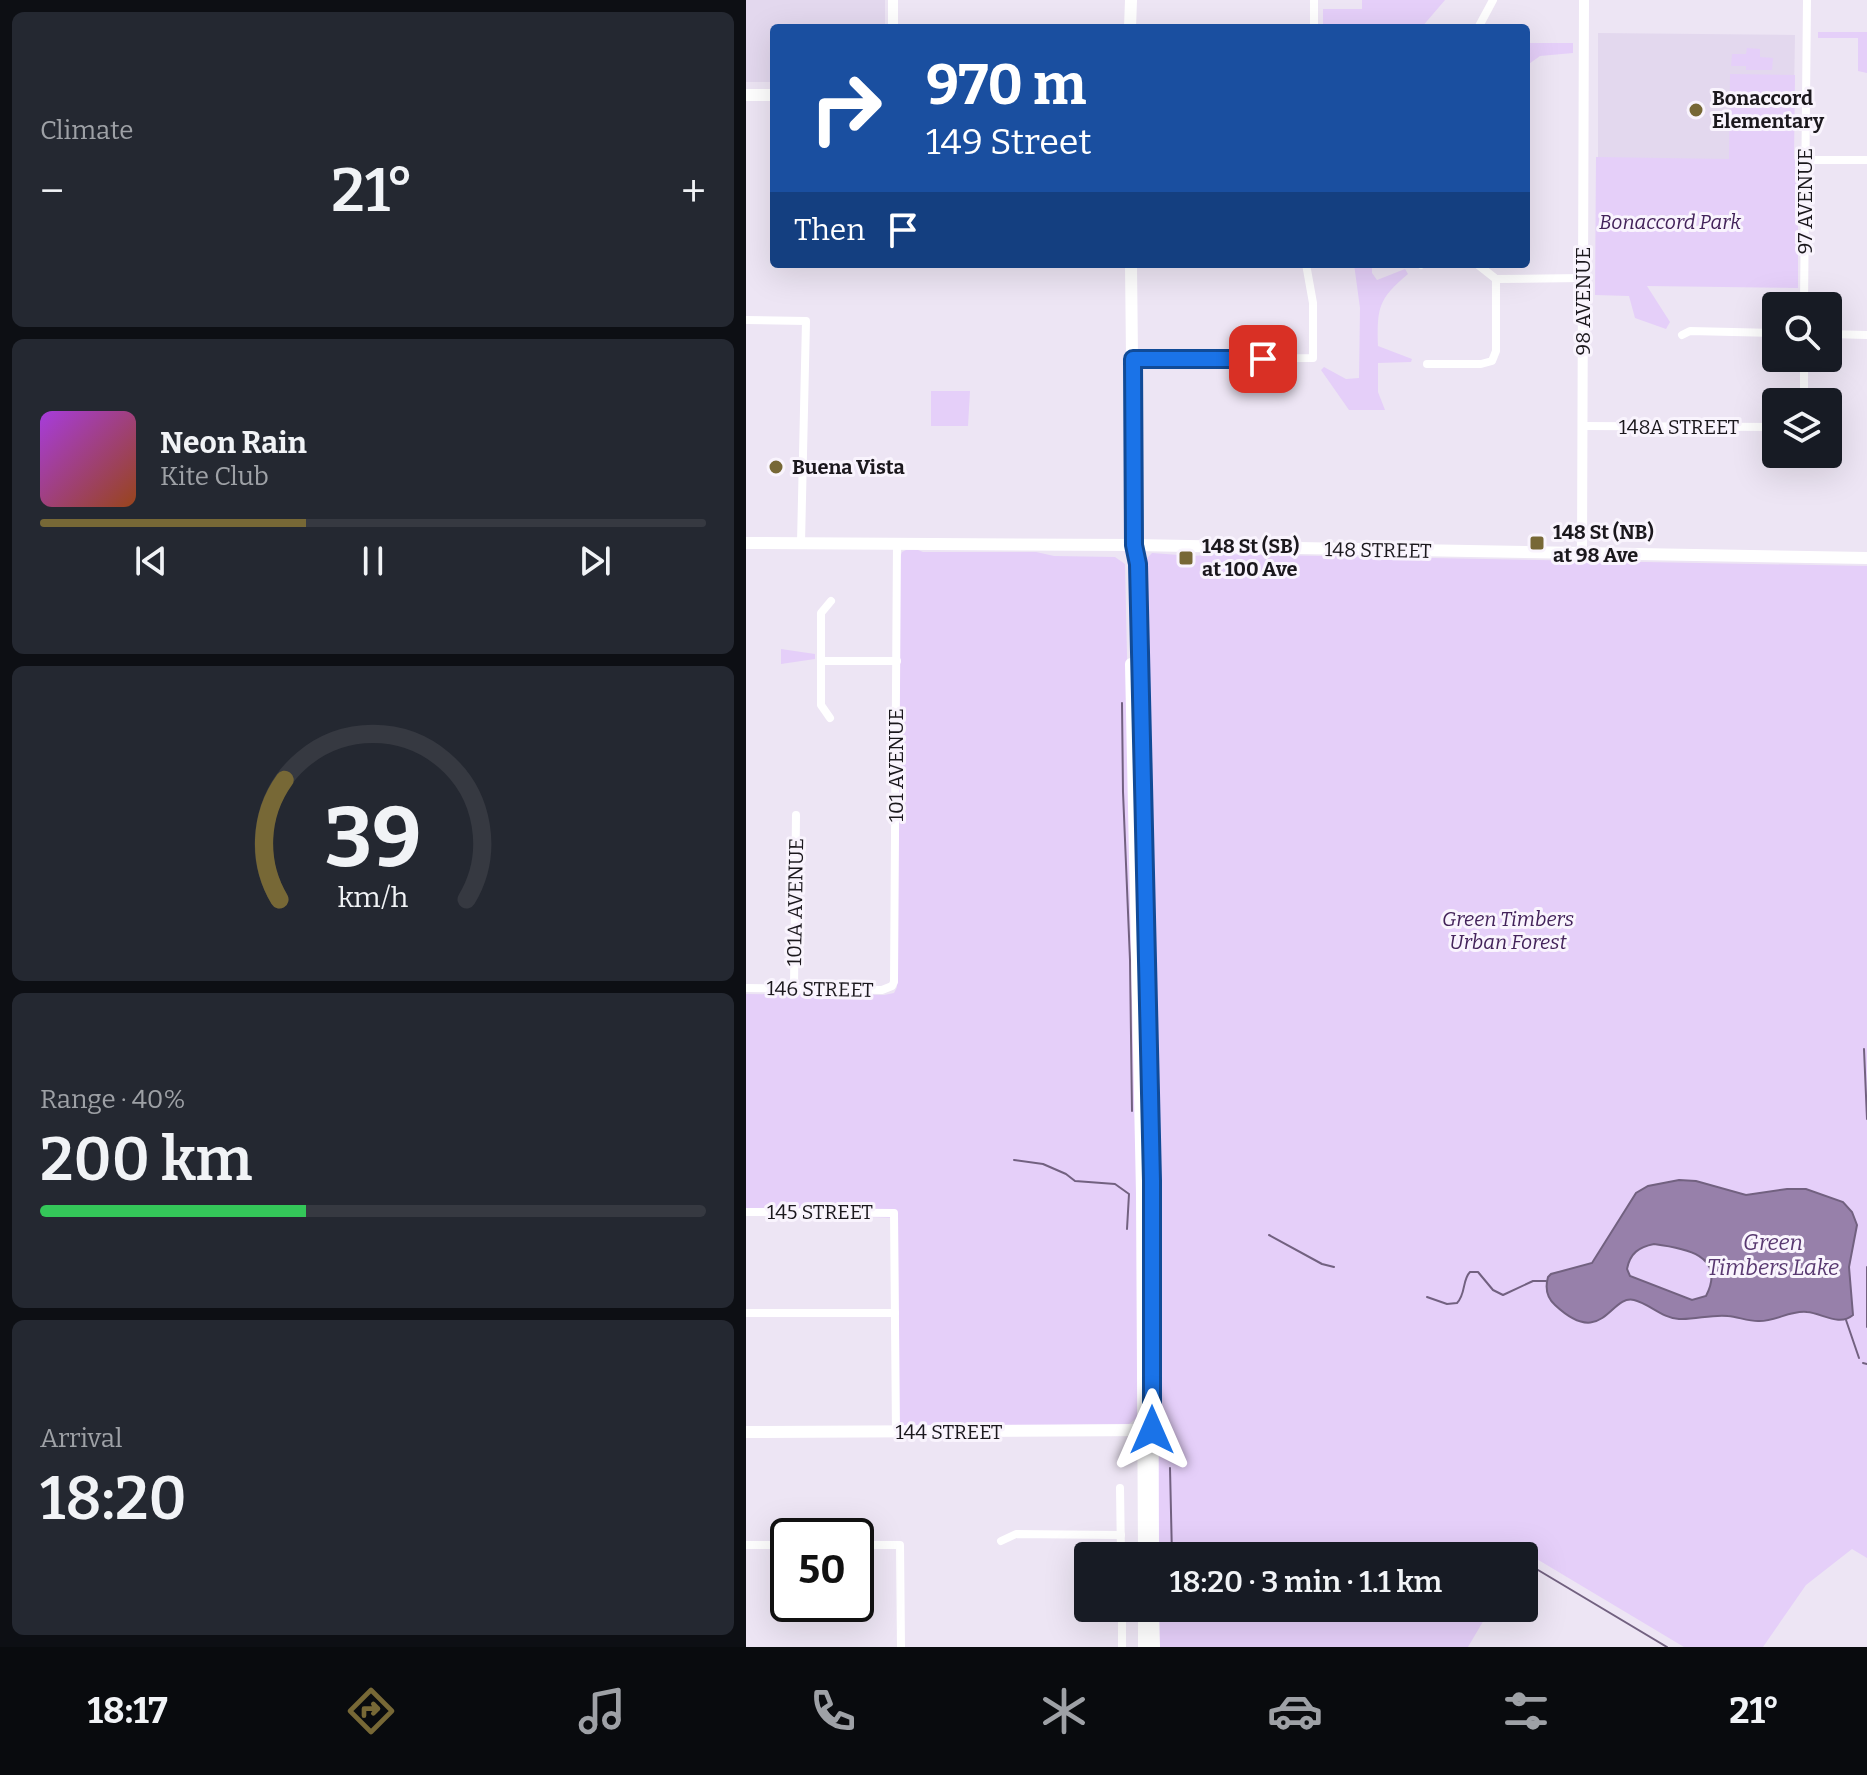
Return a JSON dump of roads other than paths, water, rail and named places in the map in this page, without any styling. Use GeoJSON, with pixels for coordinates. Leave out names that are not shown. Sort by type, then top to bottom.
{"type":"FeatureCollection","features":[{"type":"Feature","properties":{"kind":"main road"},"geometry":{"type":"LineString","coordinates":[[1130,24],[1131,0]]}},
{"type":"Feature","properties":{"kind":"main road"},"geometry":{"type":"LineString","coordinates":[[746,95],[770,95]]}},
{"type":"Feature","properties":{"kind":"main road"},"geometry":{"type":"LineString","coordinates":[[1131,268],[1134,545],[1129,564],[1152,1542]]}},
{"type":"Feature","properties":{"kind":"main road","name":"148 STREET"},"geometry":{"type":"LineString","coordinates":[[746,543],[1134,545],[1867,558]]}},
{"type":"Feature","properties":{"kind":"main road"},"geometry":{"type":"LineString","coordinates":[[1144,1542],[1148,1430]]}},
{"type":"Feature","properties":{"kind":"main road","name":"144 STREET"},"geometry":{"type":"LineString","coordinates":[[746,1432],[1148,1430]]}},
{"type":"Feature","properties":{"kind":"main road"},"geometry":{"type":"LineString","coordinates":[[1144,1622],[1144,1647]]}},
{"type":"Feature","properties":{"kind":"main road"},"geometry":{"type":"LineString","coordinates":[[1153,1622],[1154,1647]]}},
{"type":"Feature","properties":{"kind":"street"},"geometry":{"type":"LineString","coordinates":[[893,0],[893,24]]}},
{"type":"Feature","properties":{"kind":"street"},"geometry":{"type":"LineString","coordinates":[[1314,0],[1314,24]]}},
{"type":"Feature","properties":{"kind":"street"},"geometry":{"type":"LineString","coordinates":[[1480,24],[1493,0]]}},
{"type":"Feature","properties":{"kind":"street","name":"98 AVENUE"},"geometry":{"type":"LineString","coordinates":[[1582,554],[1584,0]]}},
{"type":"Feature","properties":{"kind":"street","name":"97 AVENUE"},"geometry":{"type":"LineString","coordinates":[[1804,292],[1807,0]]}},
{"type":"Feature","properties":{"kind":"street"},"geometry":{"type":"LineString","coordinates":[[1805,160],[1867,160]]}},
{"type":"Feature","properties":{"kind":"street"},"geometry":{"type":"LineString","coordinates":[[1133,359],[1313,358],[1313,303],[1307,268]]}},
{"type":"Feature","properties":{"kind":"street"},"geometry":{"type":"LineString","coordinates":[[1482,268],[1496,279],[1583,278]]}},
{"type":"Feature","properties":{"kind":"street"},"geometry":{"type":"LineString","coordinates":[[1427,364],[1481,364],[1492,361],[1496,351],[1496,279]]}},
{"type":"Feature","properties":{"kind":"street"},"geometry":{"type":"LineString","coordinates":[[746,320],[806,321],[801,543]]}},
{"type":"Feature","properties":{"kind":"street"},"geometry":{"type":"LineString","coordinates":[[1682,335],[1690,331],[1762,333]]}},
{"type":"Feature","properties":{"kind":"street"},"geometry":{"type":"LineString","coordinates":[[1842,334],[1867,335]]}},
{"type":"Feature","properties":{"kind":"street","name":"148A STREET"},"geometry":{"type":"LineString","coordinates":[[1583,426],[1762,427]]}},
{"type":"Feature","properties":{"kind":"street","name":"101 AVENUE"},"geometry":{"type":"LineString","coordinates":[[892,986],[897,543]]}},
{"type":"Feature","properties":{"kind":"street"},"geometry":{"type":"LineString","coordinates":[[830,718],[821,705],[821,613],[831,601]]}},
{"type":"Feature","properties":{"kind":"street"},"geometry":{"type":"LineString","coordinates":[[822,661],[897,661]]}},
{"type":"Feature","properties":{"kind":"street","name":"101A AVENUE"},"geometry":{"type":"LineString","coordinates":[[794,989],[796,815]]}},
{"type":"Feature","properties":{"kind":"street","name":"146 STREET"},"geometry":{"type":"LineString","coordinates":[[746,988],[882,990],[892,986]]}},
{"type":"Feature","properties":{"kind":"street","name":"145 STREET"},"geometry":{"type":"LineString","coordinates":[[746,1212],[894,1213],[895,1313]]}},
{"type":"Feature","properties":{"kind":"street"},"geometry":{"type":"LineString","coordinates":[[746,1313],[895,1313],[896,1432]]}},
{"type":"Feature","properties":{"kind":"street"},"geometry":{"type":"LineString","coordinates":[[1120,1488],[1121,1542]]}},
{"type":"Feature","properties":{"kind":"street"},"geometry":{"type":"LineString","coordinates":[[1001,1541],[1016,1534],[1121,1535]]}},
{"type":"Feature","properties":{"kind":"street"},"geometry":{"type":"LineString","coordinates":[[746,1545],[770,1545]]}},
{"type":"Feature","properties":{"kind":"street"},"geometry":{"type":"LineString","coordinates":[[874,1545],[900,1545],[901,1647]]}},
{"type":"Feature","properties":{"kind":"street"},"geometry":{"type":"LineString","coordinates":[[1122,1622],[1122,1647]]}},
{"type":"Feature","properties":{"kind":"water","name":"Green Timbers Lake"},"geometry":{"type":"Polygon","coordinates":[[[1679,1180],[1696,1181],[1746,1195],[1806,1189],[1843,1202],[1852,1212],[1857,1225],[1849,1267],[1853,1315],[1842,1320],[1801,1312],[1764,1321],[1722,1316],[1679,1319],[1634,1300],[1626,1300],[1595,1322],[1571,1317],[1548,1296],[1548,1277],[1592,1263],[1636,1193],[1648,1186],[1679,1180]],[[1654,1244],[1636,1252],[1627,1269],[1630,1276],[1692,1300],[1706,1296],[1711,1282],[1707,1263],[1689,1251],[1654,1244]]]}},
{"type":"Feature","properties":{"kind":"waterway"},"geometry":{"type":"LineString","coordinates":[[1122,703],[1132,1111]]}},
{"type":"Feature","properties":{"kind":"waterway"},"geometry":{"type":"LineString","coordinates":[[1864,1049],[1867,1119]]}},
{"type":"Feature","properties":{"kind":"waterway"},"geometry":{"type":"LineString","coordinates":[[1014,1160],[1043,1164],[1075,1181],[1115,1184],[1129,1194],[1127,1229]]}},
{"type":"Feature","properties":{"kind":"waterway"},"geometry":{"type":"LineString","coordinates":[[1269,1235],[1322,1264],[1334,1267]]}},
{"type":"Feature","properties":{"kind":"waterway"},"geometry":{"type":"LineString","coordinates":[[1867,1267],[1867,1327]]}},
{"type":"Feature","properties":{"kind":"waterway"},"geometry":{"type":"LineString","coordinates":[[1427,1297],[1447,1304],[1457,1303],[1470,1272],[1478,1272],[1493,1290],[1503,1295],[1533,1281],[1546,1281]]}},
{"type":"Feature","properties":{"kind":"waterway"},"geometry":{"type":"LineString","coordinates":[[1846,1320],[1859,1358]]}},
{"type":"Feature","properties":{"kind":"waterway"},"geometry":{"type":"LineString","coordinates":[[1863,1363],[1867,1364]]}},
{"type":"Feature","properties":{"kind":"waterway"},"geometry":{"type":"LineString","coordinates":[[1170,1468],[1172,1542]]}},
{"type":"Feature","properties":{"kind":"waterway"},"geometry":{"type":"LineString","coordinates":[[1538,1570],[1667,1647]]}},
{"type":"Feature","properties":{"kind":"place","name":"Bonaccord Elementary"},"geometry":{"type":"Point","coordinates":[1696,110]}},
{"type":"Feature","properties":{"kind":"place","name":"Buena Vista"},"geometry":{"type":"Point","coordinates":[776,467]}},
{"type":"Feature","properties":{"kind":"place","name":"148 St (NB) at 98 Ave"},"geometry":{"type":"Point","coordinates":[1537,543]}},
{"type":"Feature","properties":{"kind":"place","name":"148 St (SB) at 100 Ave"},"geometry":{"type":"Point","coordinates":[1186,558]}},
{"type":"Feature","properties":{"kind":"park label","name":"Bonaccord Park"},"geometry":{"type":"Point","coordinates":[1670,222]}},
{"type":"Feature","properties":{"kind":"park label","name":"Green Timbers Urban Forest"},"geometry":{"type":"Point","coordinates":[1508,930]}}]}
